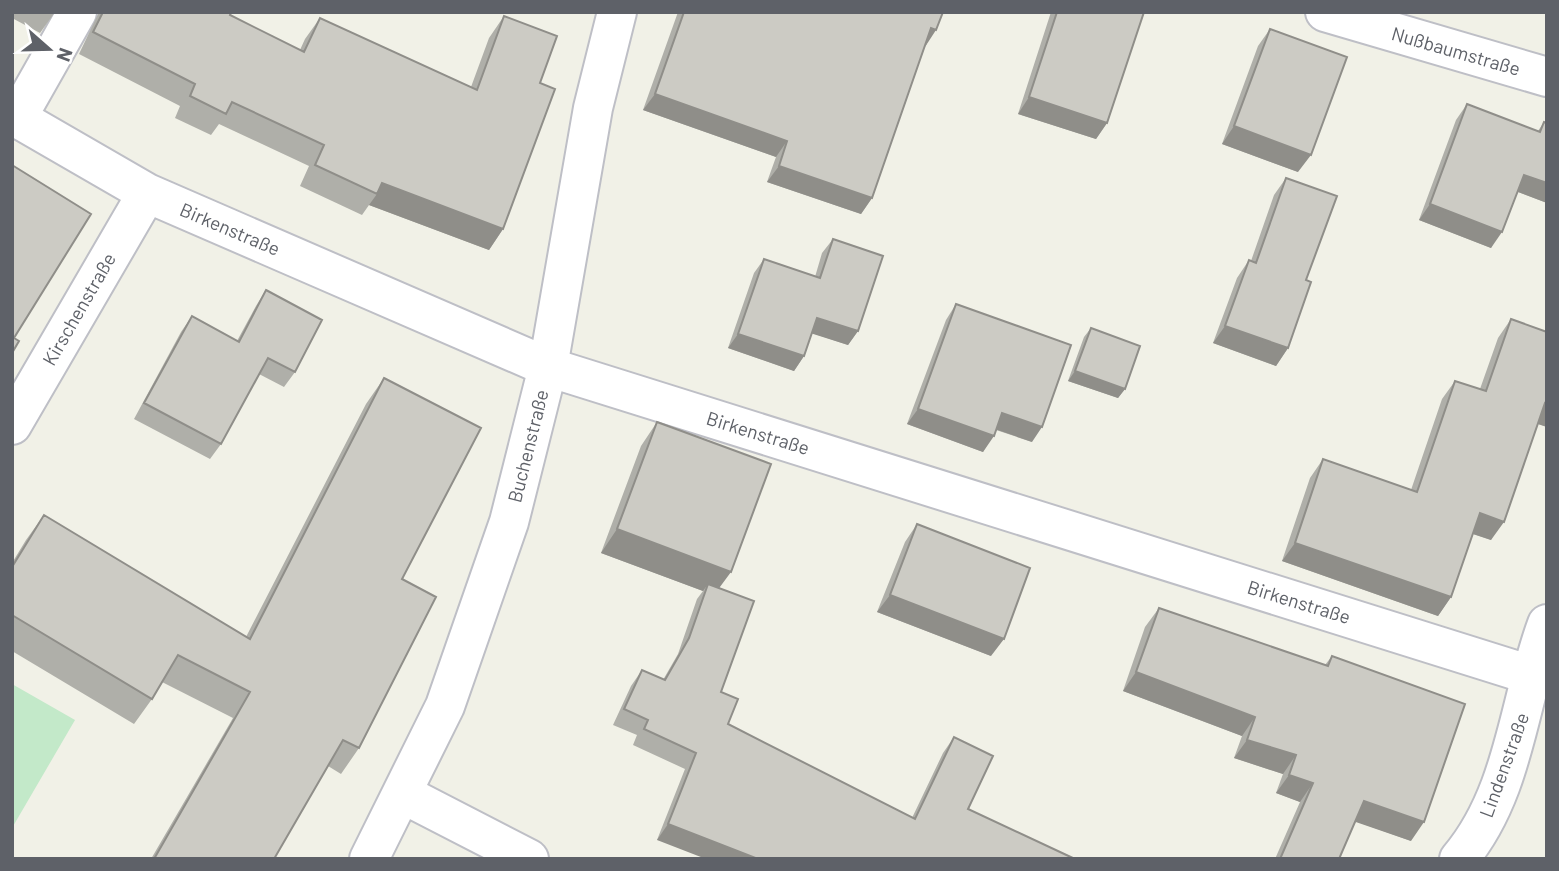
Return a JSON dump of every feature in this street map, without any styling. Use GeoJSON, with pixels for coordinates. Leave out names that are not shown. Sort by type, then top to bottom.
{"type":"FeatureCollection","features":[{"type":"Feature","properties":{"kind":"street"},"geometry":{"type":"LineString","coordinates":[[15,116],[77,12]]}},
{"type":"Feature","properties":{"kind":"street","name":"Buchenstraße"},"geometry":{"type":"LineString","coordinates":[[369,859],[445,706],[509,522],[548,367],[593,108],[617,12]]}},
{"type":"Feature","properties":{"kind":"street","name":"Nußbaumstraße"},"geometry":{"type":"LineString","coordinates":[[1325,12],[1547,77]]}},
{"type":"Feature","properties":{"kind":"street","name":"Birkenstraße"},"geometry":{"type":"LineString","coordinates":[[15,116],[147,193],[548,367],[1534,676]]}},
{"type":"Feature","properties":{"kind":"street","name":"Kirschenstraße"},"geometry":{"type":"LineString","coordinates":[[12,425],[147,193]]}},
{"type":"Feature","properties":{"kind":"street","name":"Lindenstraße"},"geometry":{"type":"LineString","coordinates":[[1458,859],[1485,820],[1504,775],[1547,624]]}},
{"type":"Feature","properties":{"kind":"street"},"geometry":{"type":"LineString","coordinates":[[403,794],[529,859]]}},
{"type":"Feature","properties":{"kind":"green space"},"geometry":{"type":"Polygon","coordinates":[[[12,684],[75,720],[12,828],[12,684]]]}},
{"type":"Feature","properties":{"kind":"building"},"geometry":{"type":"Polygon","coordinates":[[[103,12],[231,12],[230,15],[304,52],[320,18],[477,90],[504,16],[557,36],[540,83],[555,89],[503,229],[382,183],[377,194],[315,165],[324,145],[232,102],[226,114],[190,96],[195,84],[93,32],[103,12]]]}},
{"type":"Feature","properties":{"kind":"building"},"geometry":{"type":"Polygon","coordinates":[[[684,12],[943,12],[936,30],[931,28],[872,198],[779,166],[787,141],[655,94],[684,12]]]}},
{"type":"Feature","properties":{"kind":"building"},"geometry":{"type":"Polygon","coordinates":[[[1057,12],[1144,12],[1107,123],[1029,97],[1057,12]]]}},
{"type":"Feature","properties":{"kind":"building"},"geometry":{"type":"Polygon","coordinates":[[[1270,29],[1347,57],[1311,155],[1234,126],[1270,29]]]}},
{"type":"Feature","properties":{"kind":"building"},"geometry":{"type":"Polygon","coordinates":[[[1467,104],[1540,132],[1544,122],[1547,123],[1547,183],[1524,175],[1502,232],[1430,204],[1467,104]]]}},
{"type":"Feature","properties":{"kind":"building"},"geometry":{"type":"Polygon","coordinates":[[[12,165],[91,214],[14,338],[19,341],[12,353],[12,165]]]}},
{"type":"Feature","properties":{"kind":"building"},"geometry":{"type":"Polygon","coordinates":[[[1286,178],[1337,196],[1306,280],[1311,282],[1288,348],[1225,326],[1249,260],[1256,263],[1286,178]]]}},
{"type":"Feature","properties":{"kind":"building"},"geometry":{"type":"Polygon","coordinates":[[[833,239],[883,256],[858,331],[817,318],[804,356],[738,334],[764,259],[820,278],[833,239]]]}},
{"type":"Feature","properties":{"kind":"building"},"geometry":{"type":"Polygon","coordinates":[[[266,290],[322,320],[295,372],[268,358],[221,444],[144,403],[192,316],[239,342],[266,290]]]}},
{"type":"Feature","properties":{"kind":"building"},"geometry":{"type":"Polygon","coordinates":[[[956,304],[1071,345],[1042,427],[1002,413],[994,436],[918,409],[956,304]]]}},
{"type":"Feature","properties":{"kind":"building"},"geometry":{"type":"Polygon","coordinates":[[[1511,319],[1547,332],[1547,404],[1545,403],[1504,522],[1480,513],[1451,597],[1295,543],[1323,459],[1417,492],[1455,381],[1486,391],[1511,319]]]}},
{"type":"Feature","properties":{"kind":"building"},"geometry":{"type":"Polygon","coordinates":[[[1091,328],[1140,346],[1125,389],[1075,371],[1091,328]]]}},
{"type":"Feature","properties":{"kind":"building"},"geometry":{"type":"Polygon","coordinates":[[[384,378],[481,428],[402,579],[436,597],[359,748],[343,740],[274,859],[154,859],[250,692],[178,655],[152,699],[12,615],[12,567],[44,515],[250,639],[384,378]]]}},
{"type":"Feature","properties":{"kind":"building"},"geometry":{"type":"Polygon","coordinates":[[[657,422],[771,464],[731,572],[617,529],[657,422]]]}},
{"type":"Feature","properties":{"kind":"building"},"geometry":{"type":"Polygon","coordinates":[[[917,524],[1030,568],[1004,639],[890,595],[917,524]]]}},
{"type":"Feature","properties":{"kind":"building"},"geometry":{"type":"Polygon","coordinates":[[[708,584],[754,601],[721,692],[738,699],[728,724],[915,819],[954,737],[993,756],[968,809],[1075,859],[758,859],[668,824],[696,753],[644,729],[648,720],[624,709],[642,670],[665,680],[689,638],[708,584]]]}},
{"type":"Feature","properties":{"kind":"building"},"geometry":{"type":"Polygon","coordinates":[[[1159,608],[1328,666],[1332,656],[1465,704],[1424,822],[1364,801],[1339,859],[1280,859],[1313,783],[1289,775],[1296,755],[1247,740],[1255,717],[1136,672],[1159,608]]]}}]}
